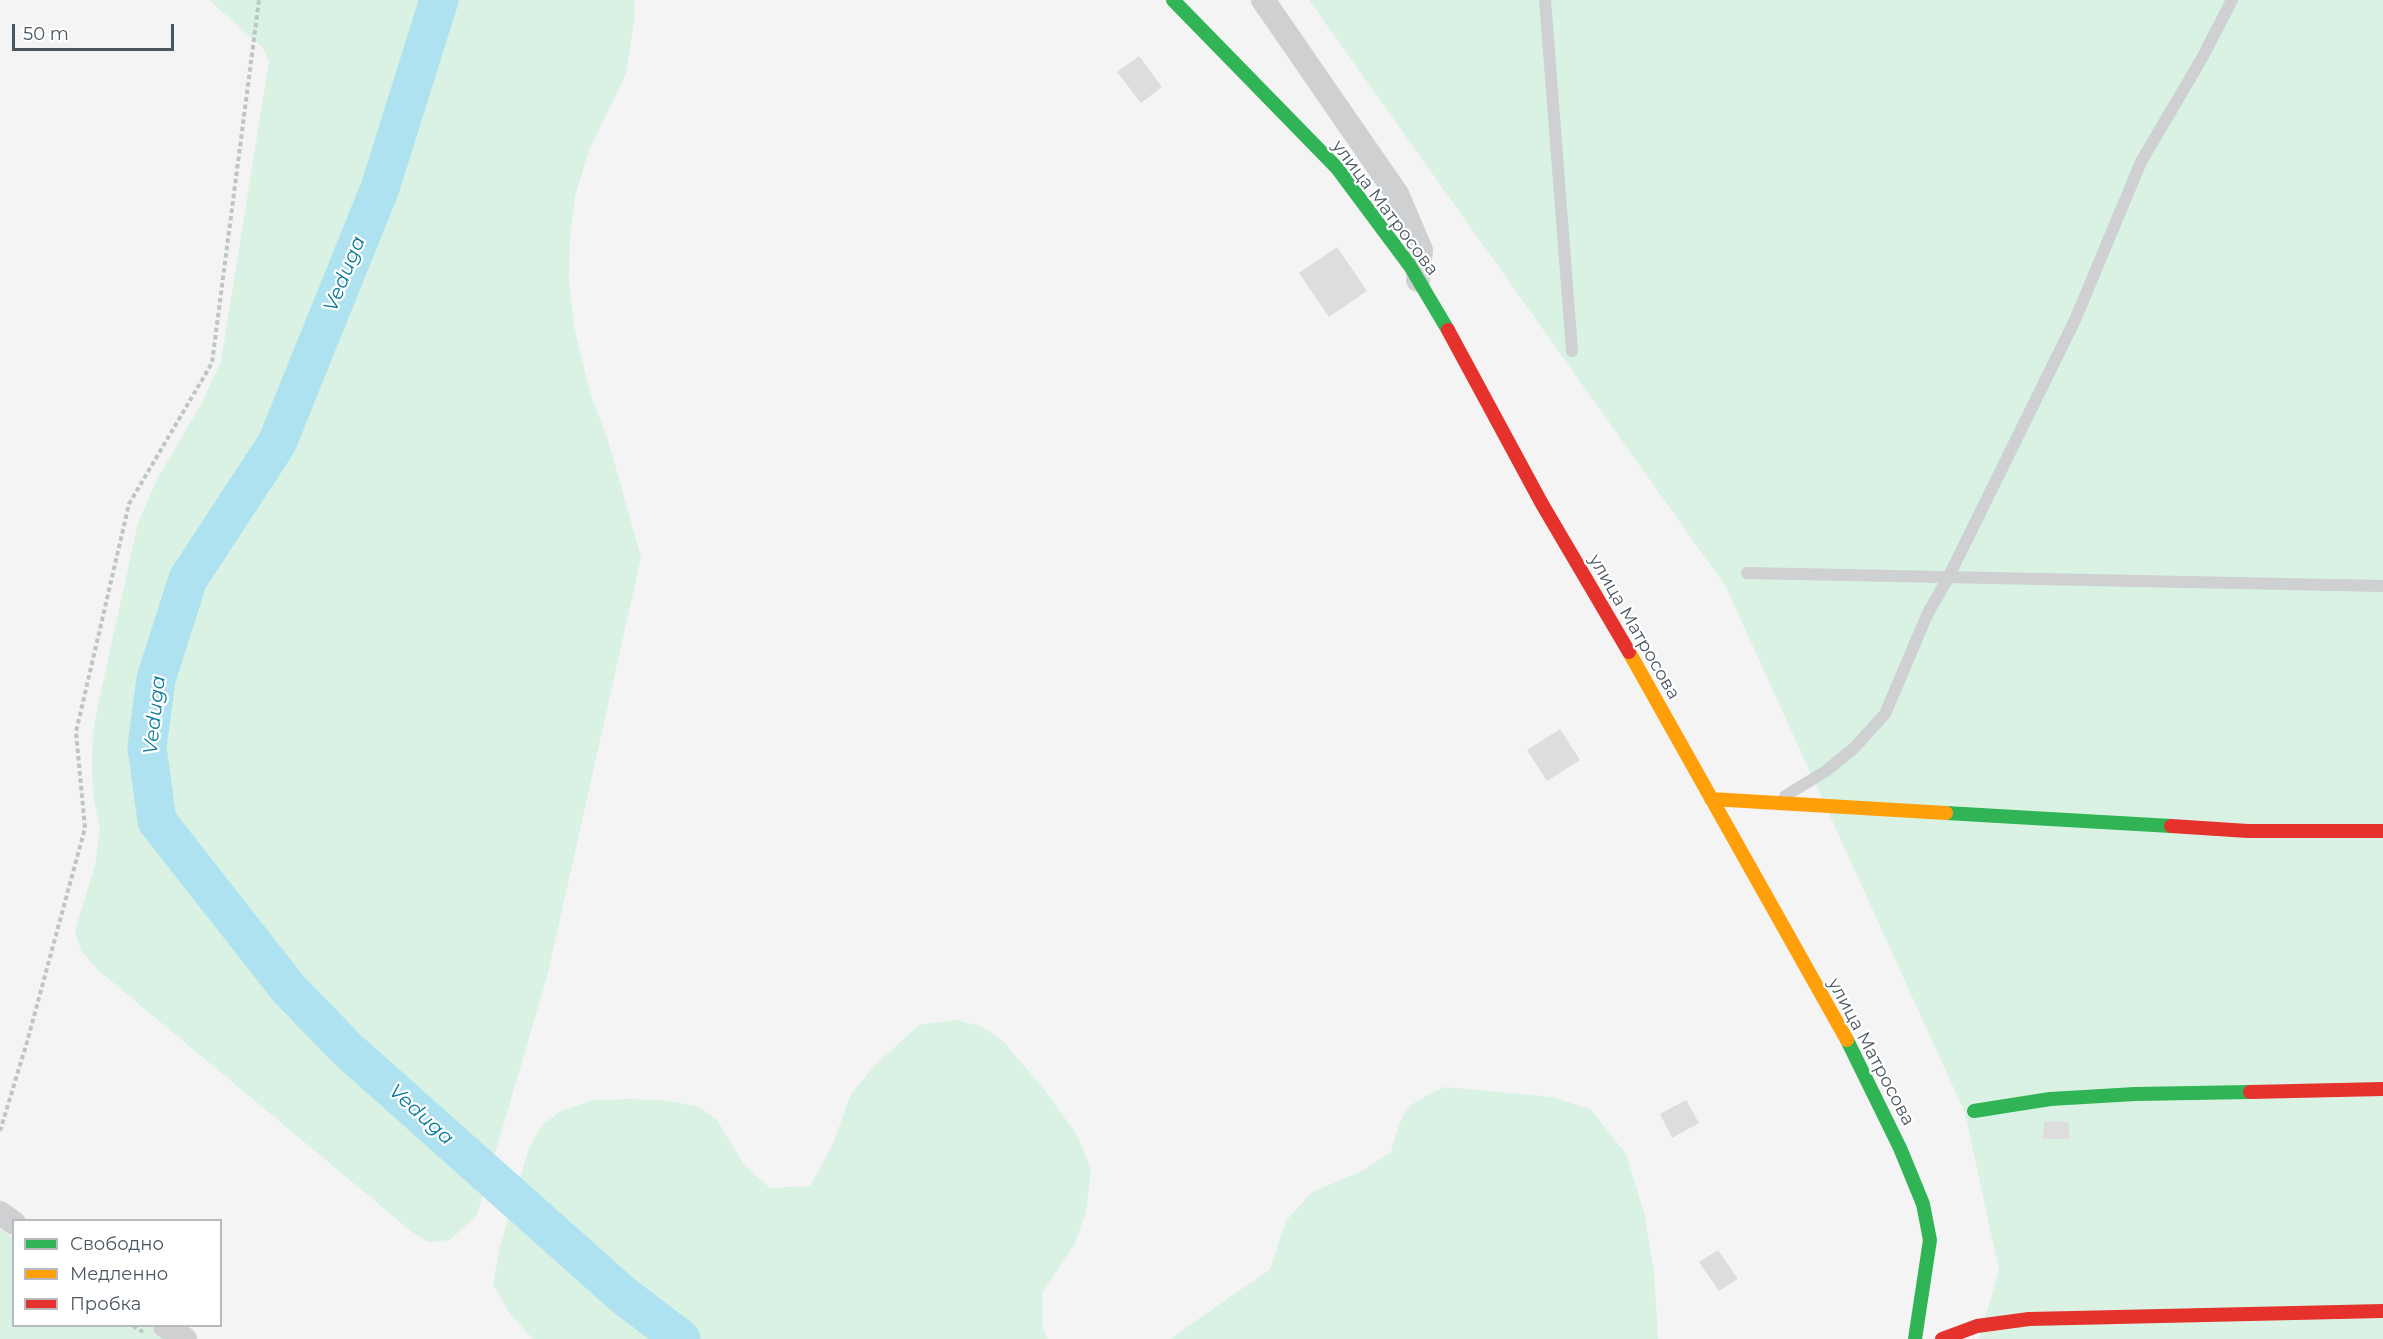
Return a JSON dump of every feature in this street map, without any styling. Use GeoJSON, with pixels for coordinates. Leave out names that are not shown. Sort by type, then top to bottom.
{"type":"FeatureCollection","features":[{"type":"Feature","properties":{"kind":"street","name":"улица Матросова"},"geometry":{"type":"LineString","coordinates":[[1173,0],[1337,168],[1418,279],[1542,504],[1600,600],[1861,1065],[1900,1148],[1923,1204],[1930,1240],[1916,1339]]}},
{"type":"Feature","properties":{"kind":"street"},"geometry":{"type":"LineString","coordinates":[[1263,0],[1397,194],[1421,250],[1418,279]]}},
{"type":"Feature","properties":{"kind":"street"},"geometry":{"type":"LineString","coordinates":[[1711,799],[2248,831],[2383,831]]}},
{"type":"Feature","properties":{"kind":"street"},"geometry":{"type":"LineString","coordinates":[[1974,1111],[2071,1097],[2383,1089]]}},
{"type":"Feature","properties":{"kind":"street"},"geometry":{"type":"LineString","coordinates":[[1942,1339],[1977,1326],[2029,1319],[2383,1311]]}},
{"type":"Feature","properties":{"kind":"street"},"geometry":{"type":"LineString","coordinates":[[167,1327],[185,1339]]}},
{"type":"Feature","properties":{"kind":"lane"},"geometry":{"type":"LineString","coordinates":[[1545,0],[1572,351]]}},
{"type":"Feature","properties":{"kind":"lane"},"geometry":{"type":"LineString","coordinates":[[1773,803],[1827,771],[1854,748],[1885,714],[1927,615],[1949,576],[2075,320],[2141,162],[2202,58],[2232,0]]}},
{"type":"Feature","properties":{"kind":"lane"},"geometry":{"type":"LineString","coordinates":[[1747,573],[2383,586]]}},
{"type":"Feature","properties":{"kind":"path"},"geometry":{"type":"LineString","coordinates":[[0,1131],[27,1042],[85,828],[76,732],[129,504],[212,363],[259,0]]}},
{"type":"Feature","properties":{"kind":"green space"},"geometry":{"type":"Polygon","coordinates":[[[209,0],[634,0],[635,15],[626,74],[590,148],[575,196],[570,238],[569,279],[574,327],[591,396],[608,440],[641,557],[548,973],[477,1215],[450,1240],[428,1242],[412,1232],[98,970],[81,951],[75,931],[95,865],[100,830],[93,795],[93,731],[138,523],[158,477],[202,403],[221,361],[269,61],[262,47],[209,0]]]}},
{"type":"Feature","properties":{"kind":"green space"},"geometry":{"type":"Polygon","coordinates":[[[1309,0],[2383,0],[2383,1339],[1979,1339],[1999,1270],[1965,1113],[1726,587],[1309,0]]]}},
{"type":"Feature","properties":{"kind":"green space"},"geometry":{"type":"Polygon","coordinates":[[[955,1020],[981,1026],[1003,1041],[1043,1088],[1077,1135],[1091,1169],[1086,1212],[1074,1245],[1042,1293],[1043,1329],[1048,1339],[533,1339],[510,1314],[493,1284],[500,1246],[529,1148],[541,1126],[561,1111],[594,1100],[670,1101],[699,1107],[717,1120],[745,1166],[770,1188],[810,1186],[832,1146],[851,1094],[874,1066],[919,1025],[955,1020]]]}},
{"type":"Feature","properties":{"kind":"green space"},"geometry":{"type":"Polygon","coordinates":[[[1445,1087],[1552,1097],[1590,1109],[1626,1154],[1644,1213],[1654,1271],[1658,1339],[1170,1339],[1270,1269],[1286,1221],[1312,1192],[1360,1172],[1391,1152],[1402,1118],[1407,1110],[1420,1099],[1445,1087]]]}},
{"type":"Feature","properties":{"kind":"green space"},"geometry":{"type":"Polygon","coordinates":[[[0,1229],[12,1237],[12,1327],[150,1327],[169,1339],[0,1339],[0,1229]]]}},
{"type":"Feature","properties":{"kind":"building"},"geometry":{"type":"Polygon","coordinates":[[[1139,56],[1162,87],[1141,103],[1117,72],[1139,56]]]}},
{"type":"Feature","properties":{"kind":"building"},"geometry":{"type":"Polygon","coordinates":[[[1337,247],[1367,291],[1329,317],[1299,273],[1337,247]]]}},
{"type":"Feature","properties":{"kind":"building"},"geometry":{"type":"Polygon","coordinates":[[[1560,729],[1580,760],[1547,781],[1527,750],[1560,729]]]}},
{"type":"Feature","properties":{"kind":"building"},"geometry":{"type":"Polygon","coordinates":[[[1686,1100],[1699,1123],[1672,1138],[1660,1114],[1686,1100]]]}},
{"type":"Feature","properties":{"kind":"building"},"geometry":{"type":"Polygon","coordinates":[[[2044,1121],[2069,1122],[2069,1139],[2043,1139],[2044,1121]]]}},
{"type":"Feature","properties":{"kind":"building"},"geometry":{"type":"Polygon","coordinates":[[[1718,1250],[1738,1279],[1719,1291],[1699,1262],[1718,1250]]]}},
{"type":"Feature","properties":{"kind":"waterway","name":"Veduga"},"geometry":{"type":"LineString","coordinates":[[439,0],[380,188],[277,443],[188,579],[156,679],[147,747],[157,821],[288,988],[347,1049],[623,1295],[681,1339]]}},
{"type":"Feature","properties":{"kind":"traffic: fast"},"geometry":{"type":"LineString","coordinates":[[1173,0],[1337,168],[1410,266],[1448,330]]}},
{"type":"Feature","properties":{"kind":"traffic: fast"},"geometry":{"type":"LineString","coordinates":[[1946,813],[2171,826]]}},
{"type":"Feature","properties":{"kind":"traffic: fast"},"geometry":{"type":"LineString","coordinates":[[1847,1040],[1900,1148],[1923,1204],[1930,1240],[1915,1339]]}},
{"type":"Feature","properties":{"kind":"traffic: fast"},"geometry":{"type":"LineString","coordinates":[[1974,1111],[2050,1099],[2135,1094],[2250,1092]]}},
{"type":"Feature","properties":{"kind":"traffic: slow"},"geometry":{"type":"LineString","coordinates":[[1629,652],[1847,1040]]}},
{"type":"Feature","properties":{"kind":"traffic: slow"},"geometry":{"type":"LineString","coordinates":[[1711,799],[1946,813]]}},
{"type":"Feature","properties":{"kind":"traffic: jam"},"geometry":{"type":"LineString","coordinates":[[1448,330],[1542,504],[1629,652]]}},
{"type":"Feature","properties":{"kind":"traffic: jam"},"geometry":{"type":"LineString","coordinates":[[2171,826],[2248,831],[2383,831]]}},
{"type":"Feature","properties":{"kind":"traffic: jam"},"geometry":{"type":"LineString","coordinates":[[2250,1092],[2383,1089]]}},
{"type":"Feature","properties":{"kind":"traffic: jam"},"geometry":{"type":"LineString","coordinates":[[1942,1339],[1977,1326],[2029,1319],[2383,1311]]}}]}
